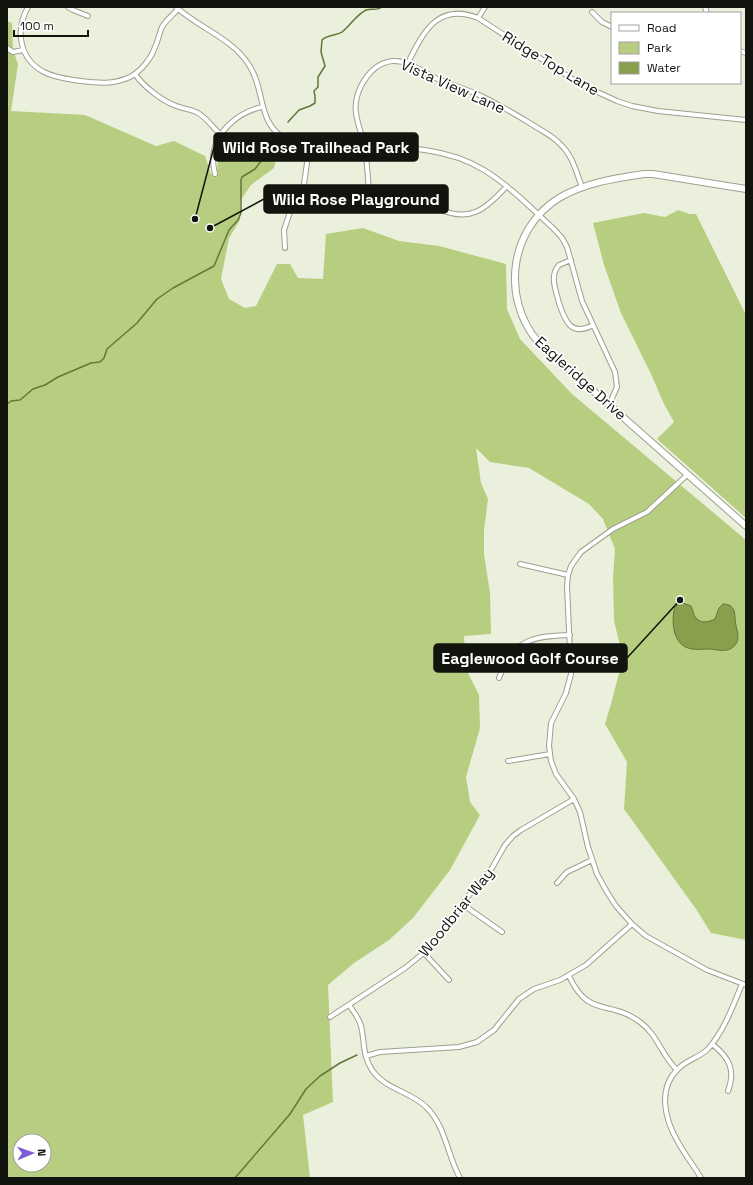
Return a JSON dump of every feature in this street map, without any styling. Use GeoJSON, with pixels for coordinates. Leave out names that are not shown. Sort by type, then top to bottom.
{"type":"FeatureCollection","features":[{"type":"Feature","properties":{"kind":"main road","name":"Eagleridge Drive"},"geometry":{"type":"LineString","coordinates":[[746,189],[653,174],[644,174],[582,187],[549,205],[538,216],[526,233],[519,248],[516,261],[515,287],[517,302],[521,314],[528,329],[543,347],[746,526]]}},
{"type":"Feature","properties":{"kind":"street"},"geometry":{"type":"LineString","coordinates":[[28,7],[21,25],[20,37],[23,50],[30,61],[41,70],[52,75],[66,79],[104,84],[135,74],[150,58],[162,28],[177,8],[192,20],[228,42],[240,52],[249,64],[256,78],[262,107],[270,124],[278,134],[291,143],[309,149],[320,150],[364,147],[406,148],[444,153],[460,158],[477,166],[506,187],[554,229],[562,238],[567,247],[582,301],[616,376],[616,390],[609,405]]}},
{"type":"Feature","properties":{"kind":"street"},"geometry":{"type":"LineString","coordinates":[[68,7],[76,12],[88,16]]}},
{"type":"Feature","properties":{"kind":"street"},"geometry":{"type":"LineString","coordinates":[[478,18],[485,7]]}},
{"type":"Feature","properties":{"kind":"street"},"geometry":{"type":"LineString","coordinates":[[592,12],[602,22],[611,26]]}},
{"type":"Feature","properties":{"kind":"street","name":"Ridge Top Lane"},"geometry":{"type":"LineString","coordinates":[[408,63],[424,34],[434,22],[445,16],[457,13],[469,14],[478,18],[580,84],[616,101],[658,111],[746,120]]}},
{"type":"Feature","properties":{"kind":"street"},"geometry":{"type":"LineString","coordinates":[[7,48],[13,52],[23,50]]}},
{"type":"Feature","properties":{"kind":"street","name":"Vista View Lane"},"geometry":{"type":"LineString","coordinates":[[369,193],[364,147],[357,123],[357,100],[361,87],[371,71],[379,65],[393,61],[408,63],[440,80],[476,94],[501,106],[554,139],[564,148],[571,158],[582,187]]}},
{"type":"Feature","properties":{"kind":"street"},"geometry":{"type":"LineString","coordinates":[[135,74],[142,83],[167,102],[174,106],[198,113],[221,135]]}},
{"type":"Feature","properties":{"kind":"street"},"geometry":{"type":"LineString","coordinates":[[214,174],[214,153],[221,135],[239,116],[252,109],[262,107]]}},
{"type":"Feature","properties":{"kind":"street"},"geometry":{"type":"LineString","coordinates":[[285,248],[284,230],[288,215],[304,184],[309,149]]}},
{"type":"Feature","properties":{"kind":"street"},"geometry":{"type":"LineString","coordinates":[[439,208],[447,212],[464,215],[476,212],[488,206],[506,187]]}},
{"type":"Feature","properties":{"kind":"street"},"geometry":{"type":"LineString","coordinates":[[571,260],[559,265],[554,275],[554,284],[563,315],[568,324],[574,328],[584,329],[592,325]]}},
{"type":"Feature","properties":{"kind":"street"},"geometry":{"type":"LineString","coordinates":[[687,475],[647,512],[618,526],[584,548],[575,559],[568,575],[567,591],[570,635],[570,680],[551,723],[549,739],[550,754],[556,774],[574,799],[582,818],[586,840],[592,860],[607,892],[616,906],[632,924],[646,936],[665,948],[707,970],[744,985],[712,1044],[702,1054],[682,1065],[677,1070],[669,1081],[666,1092],[666,1114],[677,1141],[701,1178]]}},
{"type":"Feature","properties":{"kind":"street"},"geometry":{"type":"LineString","coordinates":[[520,564],[568,575]]}},
{"type":"Feature","properties":{"kind":"street"},"geometry":{"type":"LineString","coordinates":[[498,678],[509,656],[523,644],[539,637],[570,635]]}},
{"type":"Feature","properties":{"kind":"street"},"geometry":{"type":"LineString","coordinates":[[508,761],[550,754]]}},
{"type":"Feature","properties":{"kind":"street","name":"Woodbriar Way"},"geometry":{"type":"LineString","coordinates":[[330,1017],[405,968],[424,953],[438,938],[462,904],[492,868],[513,836],[574,799]]}},
{"type":"Feature","properties":{"kind":"street"},"geometry":{"type":"LineString","coordinates":[[557,883],[567,872],[592,860]]}},
{"type":"Feature","properties":{"kind":"street"},"geometry":{"type":"LineString","coordinates":[[462,904],[502,932]]}},
{"type":"Feature","properties":{"kind":"street"},"geometry":{"type":"LineString","coordinates":[[366,1056],[380,1052],[458,1047],[477,1042],[494,1030],[514,1005],[526,994],[534,989],[569,976],[593,960],[632,924]]}},
{"type":"Feature","properties":{"kind":"street"},"geometry":{"type":"LineString","coordinates":[[424,953],[449,980]]}},
{"type":"Feature","properties":{"kind":"street"},"geometry":{"type":"LineString","coordinates":[[569,976],[578,993],[590,1003],[623,1013],[645,1026],[657,1040],[670,1063],[677,1070]]}},
{"type":"Feature","properties":{"kind":"street"},"geometry":{"type":"LineString","coordinates":[[349,1005],[359,1020],[363,1045],[372,1070],[381,1081],[397,1091],[416,1099],[430,1111],[440,1126],[452,1163],[460,1178]]}},
{"type":"Feature","properties":{"kind":"street"},"geometry":{"type":"LineString","coordinates":[[712,1044],[722,1052],[729,1064],[732,1078],[728,1090]]}},
{"type":"Feature","properties":{"kind":"green space"},"geometry":{"type":"Polygon","coordinates":[[[7,21],[12,23],[13,50],[18,64],[11,111],[85,115],[156,146],[174,141],[205,156],[211,174],[217,174],[218,158],[223,139],[243,156],[266,141],[277,157],[274,168],[251,185],[240,201],[240,220],[229,238],[221,279],[229,299],[245,308],[256,306],[277,264],[290,264],[298,278],[323,279],[326,234],[363,228],[399,241],[439,246],[506,264],[507,309],[520,339],[572,394],[746,540],[746,940],[711,933],[696,909],[624,809],[627,762],[605,724],[623,658],[614,621],[613,578],[615,549],[603,519],[589,504],[529,468],[490,462],[476,448],[481,483],[488,499],[484,530],[484,554],[490,593],[491,634],[464,636],[466,669],[479,695],[480,728],[466,777],[470,802],[480,815],[450,870],[413,918],[389,940],[354,963],[328,985],[333,1102],[303,1115],[310,1178],[7,1178],[7,21]]]}},
{"type":"Feature","properties":{"kind":"green space"},"geometry":{"type":"Polygon","coordinates":[[[678,210],[690,214],[696,214],[746,315],[746,518],[657,439],[674,422],[621,313],[604,265],[593,223],[644,213],[665,217],[678,210]]]}},
{"type":"Feature","properties":{"kind":"water"},"geometry":{"type":"Polygon","coordinates":[[[683,603],[691,606],[695,617],[703,622],[708,622],[715,619],[719,608],[723,604],[731,606],[734,612],[738,636],[737,642],[734,646],[727,650],[692,649],[685,647],[680,643],[674,632],[673,619],[675,606],[683,603]]]}},
{"type":"Feature","properties":{"kind":"waterway"},"geometry":{"type":"LineString","coordinates":[[288,122],[299,110],[315,103],[314,91],[318,87],[318,77],[325,66],[321,52],[322,40],[342,32],[366,10],[378,9],[382,7]]}},
{"type":"Feature","properties":{"kind":"waterway"},"geometry":{"type":"LineString","coordinates":[[7,404],[11,401],[20,400],[33,389],[45,385],[58,377],[91,363],[100,362],[104,358],[107,349],[137,323],[157,299],[173,288],[214,266],[229,230],[238,220],[241,213],[242,177],[255,169],[274,144]]}},
{"type":"Feature","properties":{"kind":"waterway"},"geometry":{"type":"LineString","coordinates":[[235,1178],[290,1114],[306,1089],[320,1076],[340,1063],[357,1055]]}},
{"type":"Feature","properties":{"kind":"place","name":"Wild Rose Trailhead Park"},"geometry":{"type":"Point","coordinates":[195,219]}},
{"type":"Feature","properties":{"kind":"place","name":"Wild Rose Playground"},"geometry":{"type":"Point","coordinates":[210,228]}},
{"type":"Feature","properties":{"kind":"place","name":"Eaglewood Golf Course"},"geometry":{"type":"Point","coordinates":[680,600]}}]}
